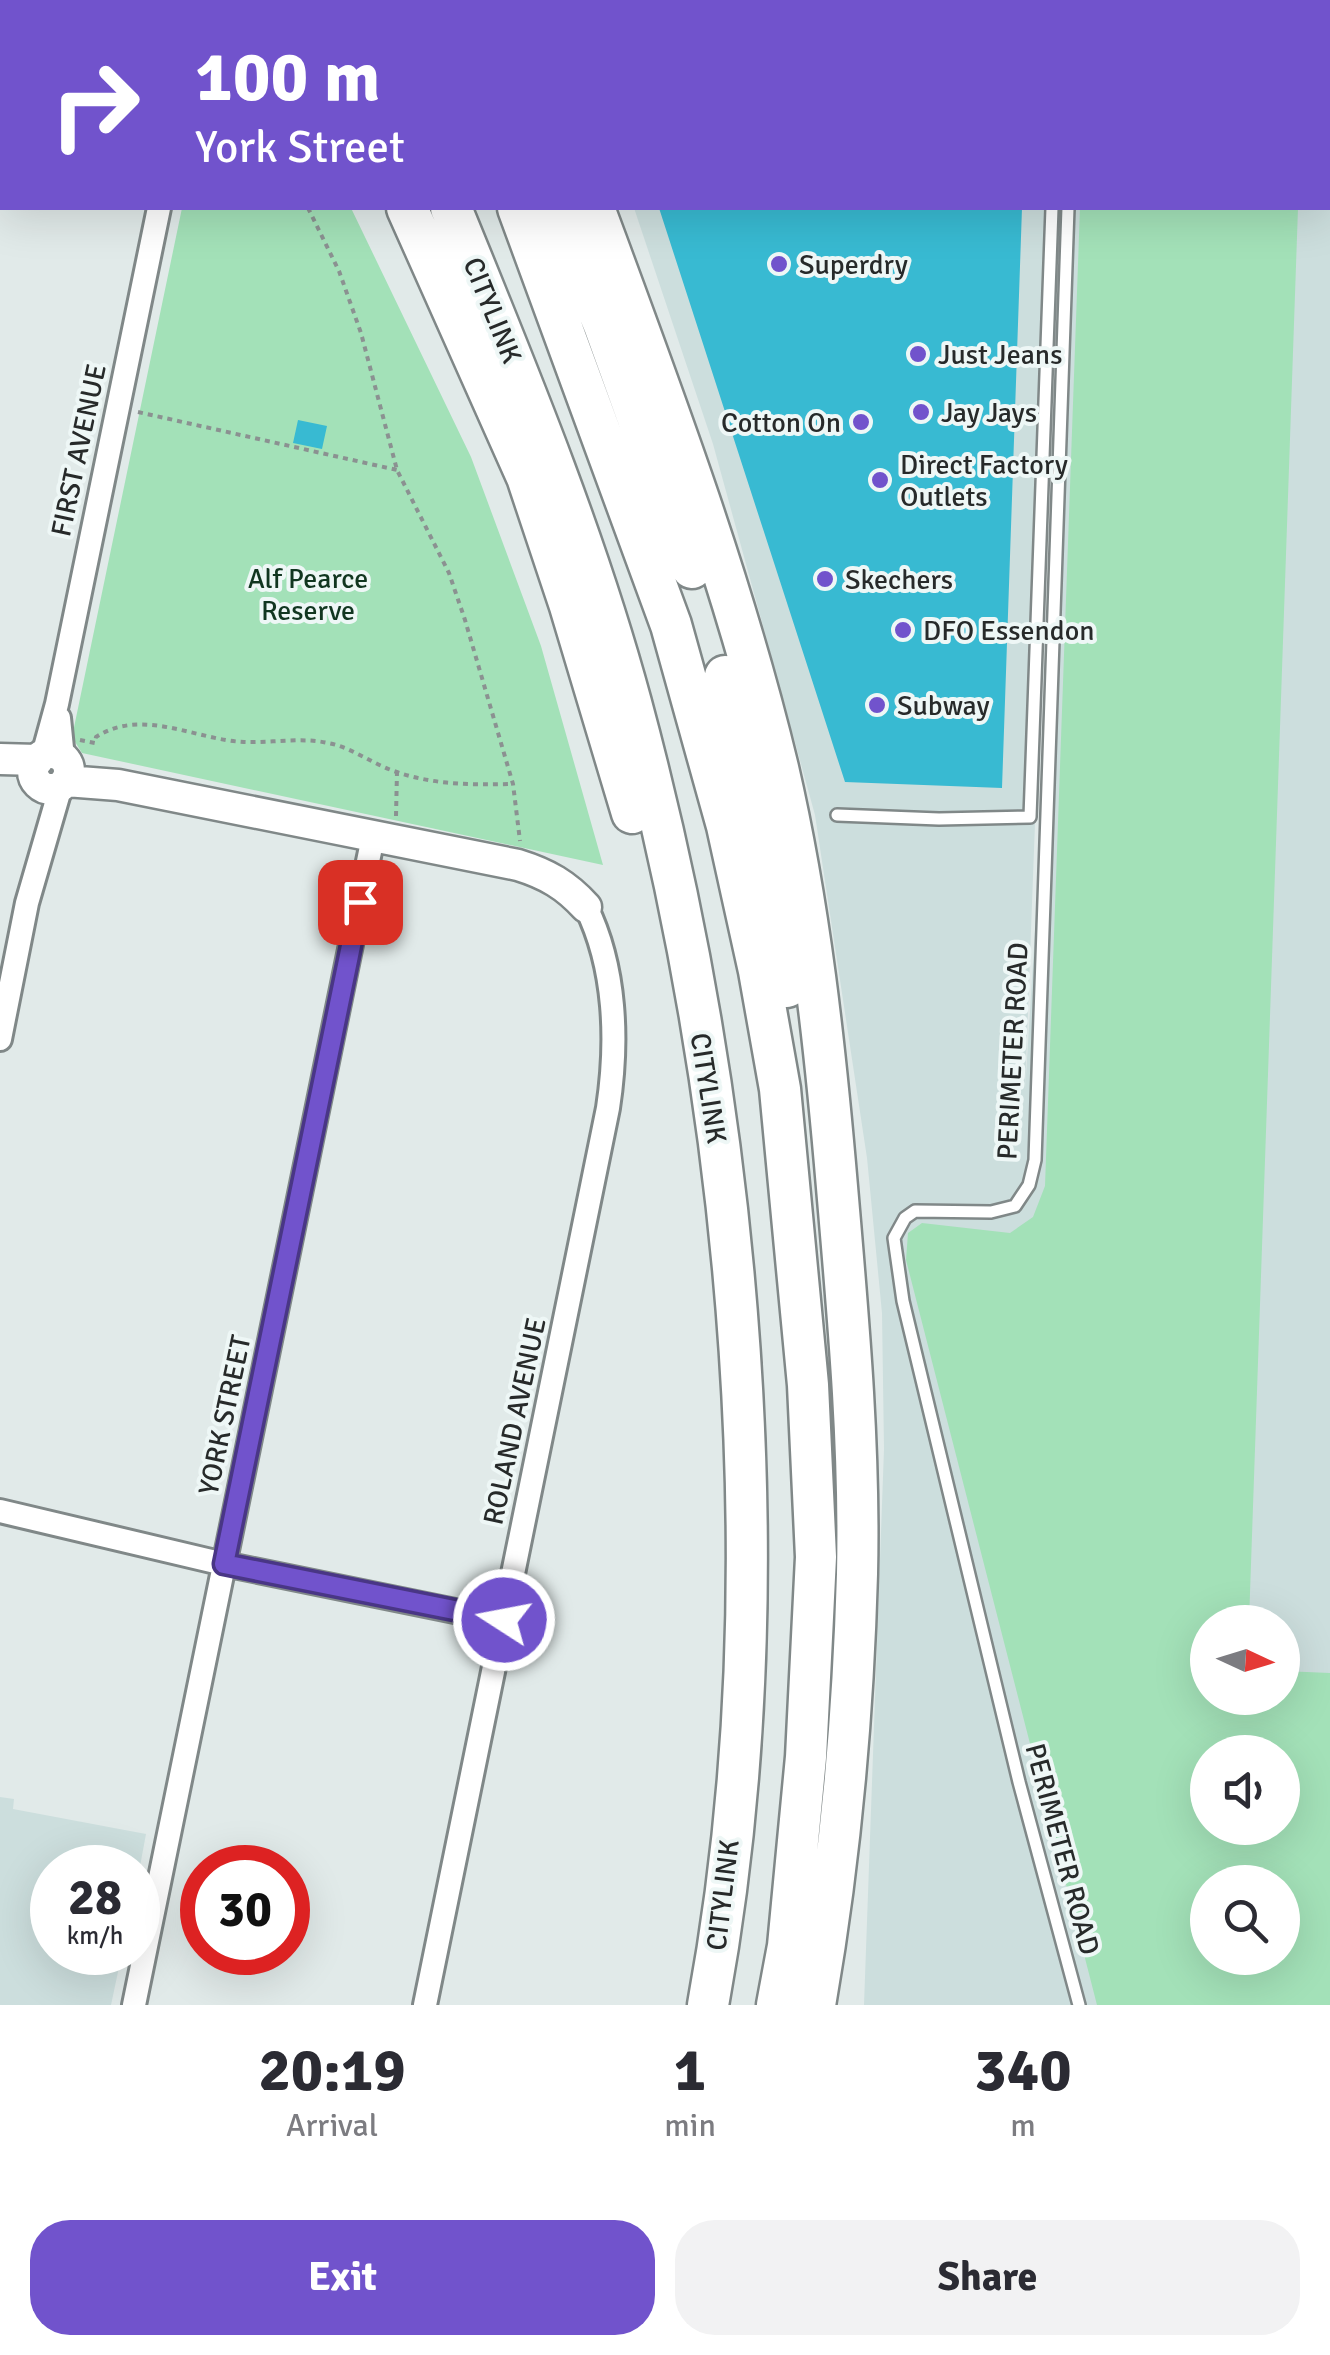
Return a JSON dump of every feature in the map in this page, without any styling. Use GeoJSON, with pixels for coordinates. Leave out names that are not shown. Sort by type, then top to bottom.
{"type":"FeatureCollection","features":[{"type":"Feature","properties":{"kind":"highway"},"geometry":{"type":"LineString","coordinates":[[408,210],[526,477],[585,656],[706,1066]]}},
{"type":"Feature","properties":{"kind":"highway","name":"CITYLINK"},"geometry":{"type":"LineString","coordinates":[[452,210],[545,440],[630,701],[681,922],[727,1202],[746,1512],[741,1722],[708,2005]]}},
{"type":"Feature","properties":{"kind":"highway","name":"CITYLINK"},"geometry":{"type":"LineString","coordinates":[[519,210],[671,625],[727,826],[780,1089],[796,1229],[816,1557],[806,1757],[788,1946],[778,2005]]}},
{"type":"Feature","properties":{"kind":"highway"},"geometry":{"type":"LineString","coordinates":[[557,210],[665,489],[711,625],[735,714],[779,924],[787,987],[793,1061],[796,1229]]}},
{"type":"Feature","properties":{"kind":"highway"},"geometry":{"type":"LineString","coordinates":[[595,210],[683,451],[750,667],[796,853],[819,993],[851,1341],[857,1570],[843,1812],[815,2005]]}},
{"type":"Feature","properties":{"kind":"street","name":"FIRST AVENUE"},"geometry":{"type":"LineString","coordinates":[[0,1040],[27,903],[47,827],[57,704],[159,210]]}},
{"type":"Feature","properties":{"kind":"street"},"geometry":{"type":"LineString","coordinates":[[0,761],[53,767],[118,785],[518,865],[546,874],[569,888],[586,908]]}},
{"type":"Feature","properties":{"kind":"street","name":"YORK STREET"},"geometry":{"type":"LineString","coordinates":[[134,2005],[224,1564],[384,839]]}},
{"type":"Feature","properties":{"kind":"street","name":"ROLAND AVENUE"},"geometry":{"type":"LineString","coordinates":[[426,2005],[616,1057],[603,955],[598,932],[586,908]]}},
{"type":"Feature","properties":{"kind":"street"},"geometry":{"type":"LineString","coordinates":[[0,1511],[224,1564],[504,1620]]}},
{"type":"Feature","properties":{"kind":"lane"},"geometry":{"type":"LineString","coordinates":[[838,815],[939,819],[1030,816],[1052,210]]}},
{"type":"Feature","properties":{"kind":"lane","name":"PERIMETER ROAD"},"geometry":{"type":"LineString","coordinates":[[1068,210],[1035,1160],[1029,1185],[1014,1206],[991,1212],[915,1211],[905,1218],[894,1238],[903,1301],[959,1541],[1018,1782],[1079,2005]]}},
{"type":"Feature","properties":{"kind":"path"},"geometry":{"type":"LineString","coordinates":[[309,210],[339,271],[361,333],[397,470],[448,572],[493,709],[513,784],[520,833],[518,865]]}},
{"type":"Feature","properties":{"kind":"path"},"geometry":{"type":"LineString","coordinates":[[116,408],[397,470]]}},
{"type":"Feature","properties":{"kind":"path"},"geometry":{"type":"LineString","coordinates":[[53,767],[94,744],[96,736],[110,727],[145,725],[176,727],[246,742],[324,742],[397,772],[456,786],[513,784]]}},
{"type":"Feature","properties":{"kind":"path"},"geometry":{"type":"LineString","coordinates":[[384,839],[397,772]]}},
{"type":"Feature","properties":{"kind":"shaded area"},"geometry":{"type":"Polygon","coordinates":[[[635,210],[1058,210],[1025,1091],[1042,819],[1064,210],[1330,210],[1330,2005],[864,2005],[884,1449],[882,1313],[867,1158],[815,815],[713,444],[635,210]]]}},
{"type":"Feature","properties":{"kind":"shaded area"},"geometry":{"type":"Polygon","coordinates":[[[0,1797],[14,1799],[13,1809],[146,1834],[144,1845],[30,1845],[30,1975],[117,1975],[111,2005],[0,2005],[0,1797]]]}},
{"type":"Feature","properties":{"kind":"green space","name":"Alf Pearce Reserve"},"geometry":{"type":"Polygon","coordinates":[[[182,210],[352,210],[471,457],[541,646],[603,865],[82,753],[72,737],[182,210]]]}},
{"type":"Feature","properties":{"kind":"green space"},"geometry":{"type":"Polygon","coordinates":[[[1080,210],[1298,210],[1250,1605],[1190,1605],[1190,1715],[1300,1715],[1300,1672],[1330,1673],[1330,2005],[1097,2005],[906,1260],[908,1233],[922,1223],[1010,1233],[1033,1217],[1045,1186],[1080,210]]]}},
{"type":"Feature","properties":{"kind":"building","name":"Direct Factory Outlets"},"geometry":{"type":"Polygon","coordinates":[[[660,210],[1022,210],[1002,788],[845,782],[660,210]]]}},
{"type":"Feature","properties":{"kind":"building"},"geometry":{"type":"Polygon","coordinates":[[[298,420],[327,426],[322,449],[293,443],[298,420]]]}},
{"type":"Feature","properties":{"kind":"place","name":"Superdry"},"geometry":{"type":"Point","coordinates":[779,264]}},
{"type":"Feature","properties":{"kind":"place","name":"Just Jeans"},"geometry":{"type":"Point","coordinates":[918,354]}},
{"type":"Feature","properties":{"kind":"place","name":"Jay Jays"},"geometry":{"type":"Point","coordinates":[921,412]}},
{"type":"Feature","properties":{"kind":"place","name":"Cotton On"},"geometry":{"type":"Point","coordinates":[861,422]}},
{"type":"Feature","properties":{"kind":"place","name":"Direct Factory Outlets"},"geometry":{"type":"Point","coordinates":[880,480]}},
{"type":"Feature","properties":{"kind":"place","name":"Skechers"},"geometry":{"type":"Point","coordinates":[825,579]}},
{"type":"Feature","properties":{"kind":"place","name":"DFO Essendon"},"geometry":{"type":"Point","coordinates":[903,630]}},
{"type":"Feature","properties":{"kind":"place","name":"Subway"},"geometry":{"type":"Point","coordinates":[877,705]}},
{"type":"Feature","properties":{"kind":"route"},"geometry":{"type":"LineString","coordinates":[[360,902],[224,1564],[504,1620]]}}]}
